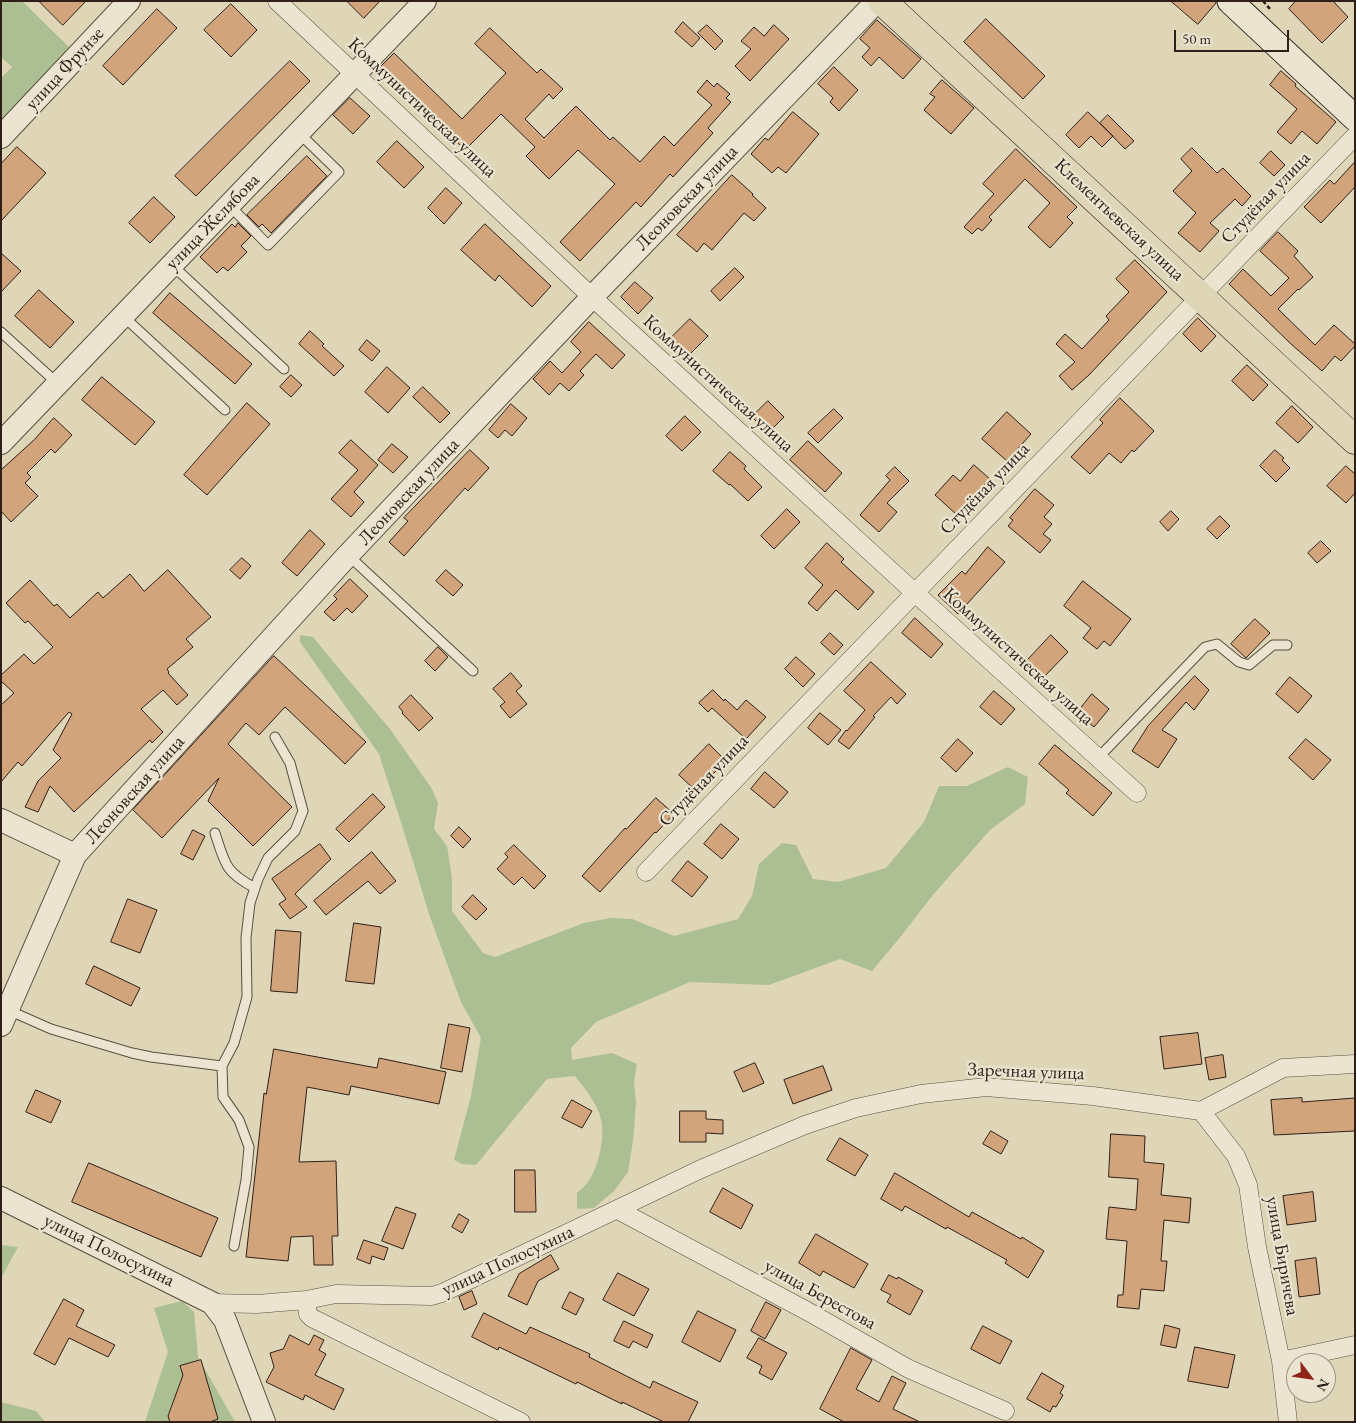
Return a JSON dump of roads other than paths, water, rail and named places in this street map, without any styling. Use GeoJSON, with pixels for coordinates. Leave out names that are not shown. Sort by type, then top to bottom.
{"type":"FeatureCollection","features":[{"type":"Feature","properties":{"kind":"main road","name":"Клементьевская улица"},"geometry":{"type":"LineString","coordinates":[[882,1],[1355,440]]}},
{"type":"Feature","properties":{"kind":"main road"},"geometry":{"type":"LineString","coordinates":[[1230,1],[1355,118]]}},
{"type":"Feature","properties":{"kind":"street","name":"улица Фрунзе"},"geometry":{"type":"LineString","coordinates":[[1,137],[129,1]]}},
{"type":"Feature","properties":{"kind":"street","name":"Коммунистическая улица"},"geometry":{"type":"LineString","coordinates":[[277,1],[592,297],[1136,793]]}},
{"type":"Feature","properties":{"kind":"street","name":"улица Желябова"},"geometry":{"type":"LineString","coordinates":[[1,442],[425,1]]}},
{"type":"Feature","properties":{"kind":"street","name":"Леоновская улица"},"geometry":{"type":"LineString","coordinates":[[4,1017],[75,855],[348,555],[592,297],[877,1]]}},
{"type":"Feature","properties":{"kind":"street","name":"Студёная улица"},"geometry":{"type":"LineString","coordinates":[[646,872],[1355,136]]}},
{"type":"Feature","properties":{"kind":"street"},"geometry":{"type":"LineString","coordinates":[[1,820],[75,855]]}},
{"type":"Feature","properties":{"kind":"street"},"geometry":{"type":"LineString","coordinates":[[1202,1111],[1284,1068],[1355,1064]]}},
{"type":"Feature","properties":{"kind":"street","name":"Заречная улица"},"geometry":{"type":"LineString","coordinates":[[618,1210],[701,1169],[805,1125],[856,1108],[921,1094],[986,1087],[1093,1096],[1202,1111]]}},
{"type":"Feature","properties":{"kind":"street","name":"улица Биричева"},"geometry":{"type":"LineString","coordinates":[[1202,1111],[1236,1156],[1248,1185],[1257,1247],[1281,1361],[1288,1422]]}},
{"type":"Feature","properties":{"kind":"street","name":"улица Полосухина"},"geometry":{"type":"LineString","coordinates":[[1,1198],[212,1303],[240,1304],[306,1300],[336,1294],[432,1296],[618,1210]]}},
{"type":"Feature","properties":{"kind":"street","name":"улица Берестова"},"geometry":{"type":"LineString","coordinates":[[618,1210],[909,1368],[1005,1411]]}},
{"type":"Feature","properties":{"kind":"street"},"geometry":{"type":"LineString","coordinates":[[306,1300],[308,1314],[312,1318],[521,1422]]}},
{"type":"Feature","properties":{"kind":"street"},"geometry":{"type":"LineString","coordinates":[[212,1303],[224,1320],[264,1422]]}},
{"type":"Feature","properties":{"kind":"street"},"geometry":{"type":"LineString","coordinates":[[1281,1361],[1355,1345]]}},
{"type":"Feature","properties":{"kind":"lane"},"geometry":{"type":"LineString","coordinates":[[229,205],[268,245],[339,172],[298,133]]}},
{"type":"Feature","properties":{"kind":"lane"},"geometry":{"type":"LineString","coordinates":[[172,264],[284,369]]}},
{"type":"Feature","properties":{"kind":"lane"},"geometry":{"type":"LineString","coordinates":[[123,316],[225,410]]}},
{"type":"Feature","properties":{"kind":"lane"},"geometry":{"type":"LineString","coordinates":[[1,332],[58,384]]}},
{"type":"Feature","properties":{"kind":"lane"},"geometry":{"type":"LineString","coordinates":[[348,555],[473,671]]}},
{"type":"Feature","properties":{"kind":"lane"},"geometry":{"type":"LineString","coordinates":[[1098,758],[1206,647],[1217,644],[1239,662],[1249,665],[1273,645],[1287,645]]}},
{"type":"Feature","properties":{"kind":"lane"},"geometry":{"type":"LineString","coordinates":[[234,1246],[246,1180],[249,1147],[239,1120],[223,1097],[222,1066],[234,1043],[247,997],[246,938],[250,902],[268,858],[295,831],[303,811],[290,763],[275,737]]}},
{"type":"Feature","properties":{"kind":"lane"},"geometry":{"type":"LineString","coordinates":[[215,833],[225,864],[237,878],[255,888]]}},
{"type":"Feature","properties":{"kind":"lane"},"geometry":{"type":"LineString","coordinates":[[4,1017],[151,1057],[222,1066]]}}]}
